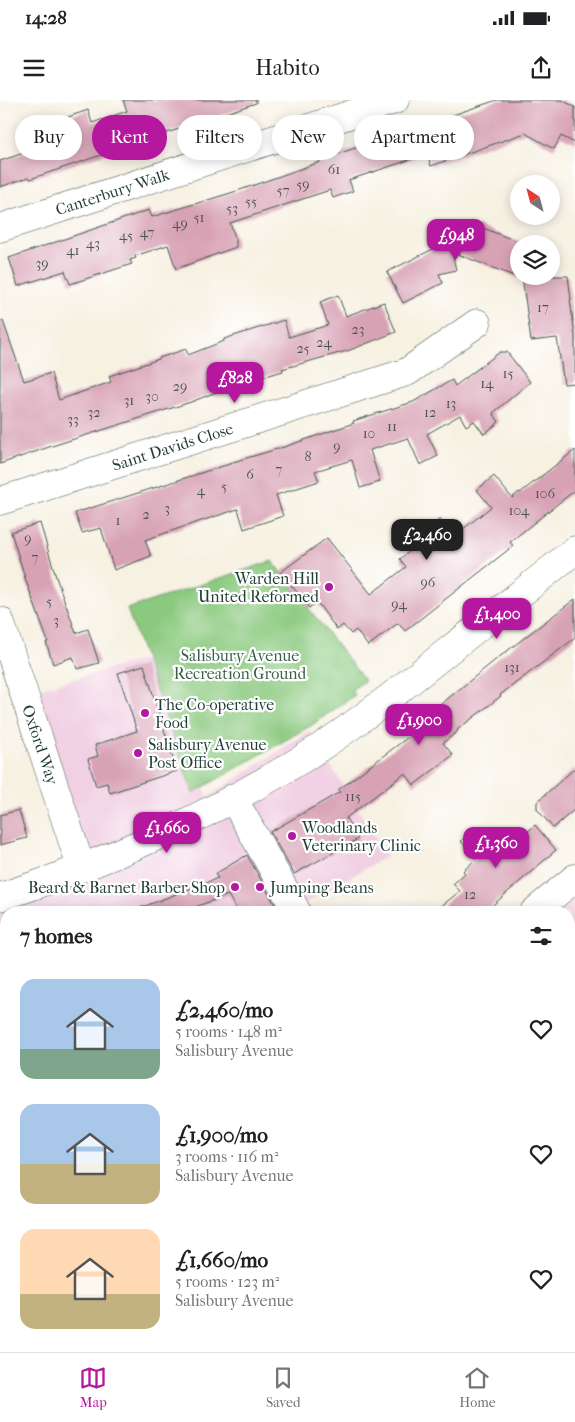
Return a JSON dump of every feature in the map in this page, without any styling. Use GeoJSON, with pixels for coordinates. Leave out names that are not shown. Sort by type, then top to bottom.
{"type":"FeatureCollection","features":[{"type":"Feature","properties":{"kind":"street","name":"Canterbury Walk"},"geometry":{"type":"LineString","coordinates":[[0,228],[395,100]]}},
{"type":"Feature","properties":{"kind":"street","name":"Saint Davids Close"},"geometry":{"type":"LineString","coordinates":[[0,501],[407,372],[478,322]]}},
{"type":"Feature","properties":{"kind":"street"},"geometry":{"type":"LineString","coordinates":[[0,897],[82,867],[155,837],[233,798],[302,759],[381,705],[575,550]]}},
{"type":"Feature","properties":{"kind":"street","name":"Oxford Way"},"geometry":{"type":"LineString","coordinates":[[0,621],[82,867]]}},
{"type":"Feature","properties":{"kind":"street"},"geometry":{"type":"LineString","coordinates":[[233,798],[294,906]]}},
{"type":"Feature","properties":{"kind":"street"},"geometry":{"type":"LineString","coordinates":[[541,906],[575,878]]}},
{"type":"Feature","properties":{"kind":"shaded area"},"geometry":{"type":"Polygon","coordinates":[[[149,658],[208,797],[309,731],[387,856],[300,906],[0,906],[0,885],[69,860],[28,692],[149,658]]]}},
{"type":"Feature","properties":{"kind":"shaded area"},"geometry":{"type":"Polygon","coordinates":[[[575,898],[575,906],[566,906],[575,898]]]}},
{"type":"Feature","properties":{"kind":"green space","name":"Salisbury Avenue Recreation Ground"},"geometry":{"type":"Polygon","coordinates":[[[272,561],[365,681],[352,689],[355,695],[312,725],[193,793],[127,609],[272,561]]]}},
{"type":"Feature","properties":{"kind":"building"},"geometry":{"type":"Polygon","coordinates":[[[123,100],[256,100],[256,103],[220,115],[177,115],[177,130],[167,133],[167,115],[115,115],[127,111],[123,100]]]}},
{"type":"Feature","properties":{"kind":"building"},"geometry":{"type":"Polygon","coordinates":[[[497,100],[562,100],[575,107],[575,143],[561,136],[554,149],[525,133],[474,151],[474,115],[453,115],[497,100]]]}},
{"type":"Feature","properties":{"kind":"building"},"geometry":{"type":"Polygon","coordinates":[[[88,110],[92,123],[92,158],[0,187],[0,161],[15,156],[15,160],[82,160],[82,115],[74,115],[88,110]]]}},
{"type":"Feature","properties":{"kind":"building"},"geometry":{"type":"Polygon","coordinates":[[[354,148],[354,160],[409,160],[349,180],[353,191],[333,198],[330,190],[230,223],[236,240],[236,247],[176,269],[168,245],[135,256],[136,258],[130,260],[132,264],[70,284],[65,271],[18,286],[9,258],[149,210],[152,217],[237,191],[320,162],[320,160],[344,160],[344,152],[354,148]]]}},
{"type":"Feature","properties":{"kind":"building"},"geometry":{"type":"Polygon","coordinates":[[[429,160],[448,160],[431,166],[429,160]]]}},
{"type":"Feature","properties":{"kind":"building"},"geometry":{"type":"Polygon","coordinates":[[[478,226],[510,238],[510,275],[452,252],[456,270],[439,274],[443,283],[403,303],[387,272],[453,239],[453,233],[476,230],[478,226]]]}},
{"type":"Feature","properties":{"kind":"building"},"geometry":{"type":"Polygon","coordinates":[[[560,276],[568,276],[575,335],[575,383],[564,384],[557,338],[531,341],[523,285],[560,285],[560,276]]]}},
{"type":"Feature","properties":{"kind":"building"},"geometry":{"type":"Polygon","coordinates":[[[338,295],[346,316],[384,302],[396,332],[350,350],[282,369],[283,371],[232,386],[191,402],[0,464],[0,321],[3,321],[24,381],[51,373],[59,400],[111,382],[109,376],[159,358],[186,349],[188,355],[224,341],[224,339],[284,320],[289,337],[328,325],[320,302],[338,295]]]}},
{"type":"Feature","properties":{"kind":"building"},"geometry":{"type":"Polygon","coordinates":[[[500,352],[507,352],[530,382],[493,413],[499,422],[484,434],[474,421],[466,426],[460,415],[427,434],[438,456],[420,465],[408,438],[370,450],[380,482],[360,488],[352,460],[315,471],[319,481],[276,495],[283,516],[244,529],[238,509],[145,540],[151,556],[114,570],[101,528],[82,533],[75,513],[284,447],[354,423],[353,421],[413,402],[452,380],[455,386],[500,352]]]}},
{"type":"Feature","properties":{"kind":"building"},"geometry":{"type":"Polygon","coordinates":[[[575,450],[575,490],[510,542],[513,546],[405,631],[398,623],[368,646],[356,630],[351,634],[343,625],[337,630],[317,602],[309,608],[281,572],[327,538],[371,594],[406,567],[400,559],[428,536],[424,531],[440,519],[453,537],[491,507],[477,490],[494,476],[512,498],[575,450]]]}},
{"type":"Feature","properties":{"kind":"building"},"geometry":{"type":"Polygon","coordinates":[[[40,523],[56,577],[76,633],[88,629],[99,663],[77,669],[73,657],[53,664],[46,642],[48,642],[11,532],[40,523]]]}},
{"type":"Feature","properties":{"kind":"building"},"geometry":{"type":"Polygon","coordinates":[[[575,599],[575,638],[500,695],[443,743],[453,755],[414,785],[405,773],[346,818],[358,839],[294,874],[270,832],[340,792],[338,790],[411,735],[408,731],[494,661],[575,599]]]}},
{"type":"Feature","properties":{"kind":"building","name":"The Co-operative Food"},"geometry":{"type":"Polygon","coordinates":[[[144,665],[177,771],[110,793],[107,783],[96,786],[88,759],[98,756],[95,745],[137,731],[118,673],[144,665]]]}},
{"type":"Feature","properties":{"kind":"building"},"geometry":{"type":"Polygon","coordinates":[[[575,768],[575,809],[553,828],[537,809],[537,802],[575,768]]]}},
{"type":"Feature","properties":{"kind":"building"},"geometry":{"type":"Polygon","coordinates":[[[19,810],[27,838],[0,845],[0,815],[19,810]]]}},
{"type":"Feature","properties":{"kind":"building"},"geometry":{"type":"Polygon","coordinates":[[[535,825],[556,850],[492,906],[441,906],[460,891],[453,884],[476,859],[461,841],[477,827],[495,847],[509,834],[516,842],[535,825]]]}},
{"type":"Feature","properties":{"kind":"building"},"geometry":{"type":"Polygon","coordinates":[[[247,855],[276,906],[234,906],[228,895],[198,906],[145,906],[218,878],[215,874],[247,855]]]}},
{"type":"Feature","properties":{"kind":"place","name":"Warden Hill United Reformed"},"geometry":{"type":"Point","coordinates":[329,587]}},
{"type":"Feature","properties":{"kind":"place","name":"The Co-operative Food"},"geometry":{"type":"Point","coordinates":[145,713]}},
{"type":"Feature","properties":{"kind":"place","name":"Salisbury Avenue Post Office"},"geometry":{"type":"Point","coordinates":[138,753]}},
{"type":"Feature","properties":{"kind":"place","name":"Woodlands Veterinary Clinic"},"geometry":{"type":"Point","coordinates":[292,836]}},
{"type":"Feature","properties":{"kind":"place","name":"Beard & Barnet Barber Shop"},"geometry":{"type":"Point","coordinates":[235,887]}},
{"type":"Feature","properties":{"kind":"place","name":"Jumping Beans"},"geometry":{"type":"Point","coordinates":[260,887]}}]}
